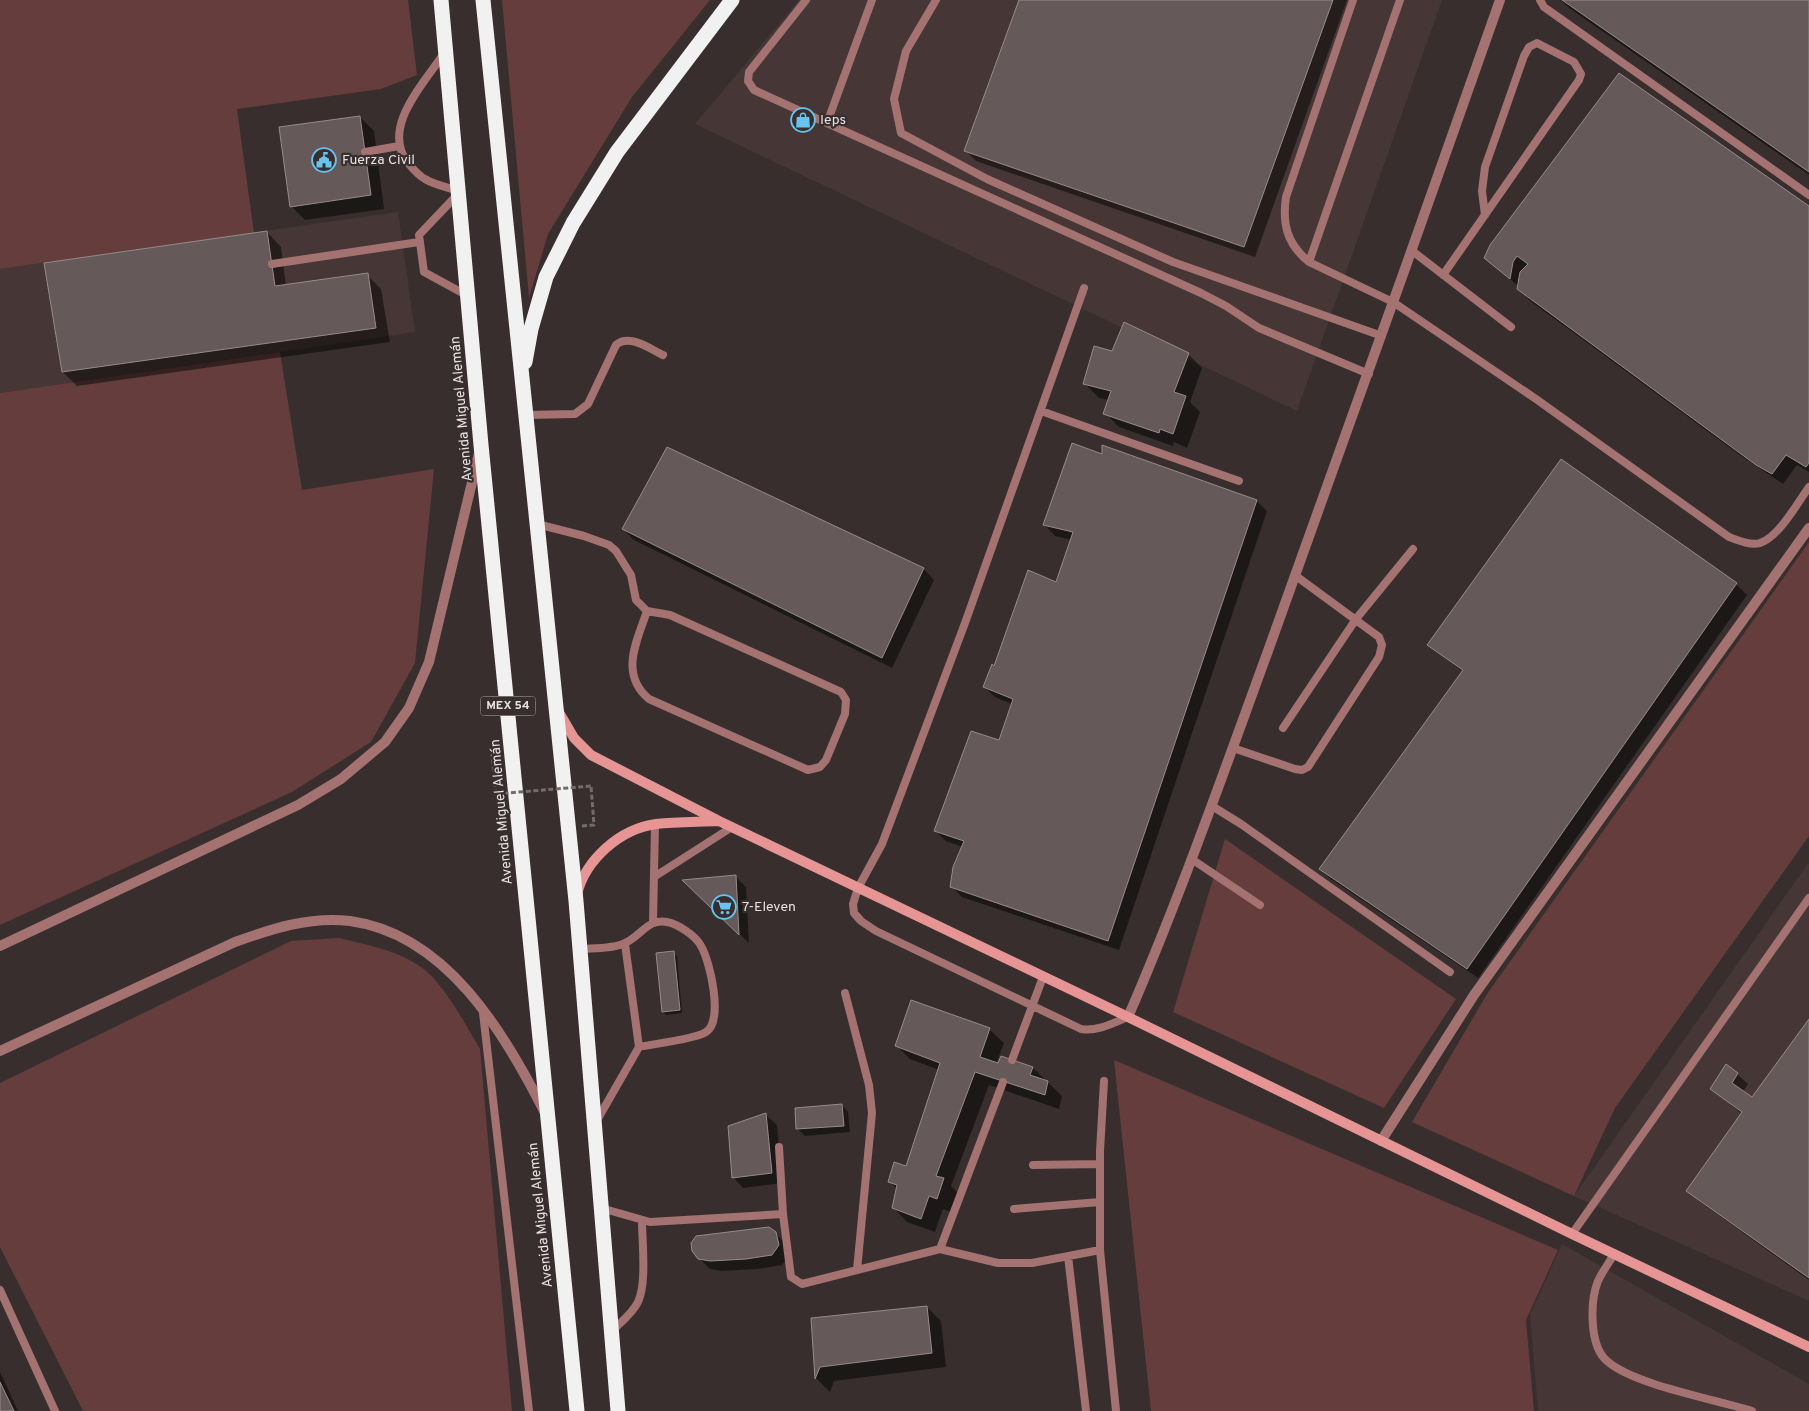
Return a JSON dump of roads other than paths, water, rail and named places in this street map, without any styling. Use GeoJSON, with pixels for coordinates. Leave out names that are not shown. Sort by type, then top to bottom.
{"type":"FeatureCollection","features":[{"type":"Feature","properties":{"kind":"highway","name":"Avenida Miguel Alemán"},"geometry":{"type":"LineString","coordinates":[[441,0],[481,445],[577,1411]]}},
{"type":"Feature","properties":{"kind":"highway","name":"MEX 54"},"geometry":{"type":"LineString","coordinates":[[483,0],[553,693],[576,901],[618,1411]]}},
{"type":"Feature","properties":{"kind":"highway"},"geometry":{"type":"LineString","coordinates":[[522,384],[537,302],[546,277],[565,237],[617,152],[732,0]]}},
{"type":"Feature","properties":{"kind":"main road"},"geometry":{"type":"LineString","coordinates":[[553,693],[566,727],[582,748],[591,755],[732,827],[1809,1347]]}},
{"type":"Feature","properties":{"kind":"main road"},"geometry":{"type":"LineString","coordinates":[[576,901],[584,874],[601,853],[626,835],[655,824],[718,820]]}},
{"type":"Feature","properties":{"kind":"street"},"geometry":{"type":"LineString","coordinates":[[1128,1017],[1212,806],[1369,374],[1500,0]]}},
{"type":"Feature","properties":{"kind":"street"},"geometry":{"type":"LineString","coordinates":[[0,946],[298,805],[342,779],[385,742],[409,708],[430,662],[481,445]]}},
{"type":"Feature","properties":{"kind":"street"},"geometry":{"type":"LineString","coordinates":[[1381,1141],[1474,995],[1809,528]]}},
{"type":"Feature","properties":{"kind":"street"},"geometry":{"type":"LineString","coordinates":[[0,1051],[234,942],[273,929],[309,922],[350,922],[390,932],[406,940],[444,966],[483,1013],[518,1064],[548,1119]]}},
{"type":"Feature","properties":{"kind":"lane"},"geometry":{"type":"LineString","coordinates":[[806,0],[749,72],[748,80],[754,90],[1201,293],[1226,306],[1259,328],[1369,374]]}},
{"type":"Feature","properties":{"kind":"lane"},"geometry":{"type":"LineString","coordinates":[[827,123],[872,0]]}},
{"type":"Feature","properties":{"kind":"lane"},"geometry":{"type":"LineString","coordinates":[[936,0],[906,51],[894,99],[901,133],[987,179],[1173,262],[1382,336]]}},
{"type":"Feature","properties":{"kind":"lane"},"geometry":{"type":"LineString","coordinates":[[1353,0],[1286,196],[1284,215],[1286,232],[1292,245],[1309,262],[1393,302],[1536,399],[1729,536],[1743,542],[1759,544],[1776,532],[1809,487]]}},
{"type":"Feature","properties":{"kind":"lane"},"geometry":{"type":"LineString","coordinates":[[1309,262],[1400,0]]}},
{"type":"Feature","properties":{"kind":"lane"},"geometry":{"type":"LineString","coordinates":[[1540,0],[1544,7],[1809,195]]}},
{"type":"Feature","properties":{"kind":"lane"},"geometry":{"type":"LineString","coordinates":[[1443,275],[1485,215],[1579,80],[1581,74],[1574,62],[1538,43],[1529,47],[1524,56],[1485,167],[1482,191],[1485,215]]}},
{"type":"Feature","properties":{"kind":"lane"},"geometry":{"type":"LineString","coordinates":[[445,52],[410,102],[399,132],[399,146],[406,160],[424,179],[458,192],[419,235],[424,272],[468,296]]}},
{"type":"Feature","properties":{"kind":"lane"},"geometry":{"type":"LineString","coordinates":[[365,152],[399,146]]}},
{"type":"Feature","properties":{"kind":"lane"},"geometry":{"type":"LineString","coordinates":[[272,264],[420,242]]}},
{"type":"Feature","properties":{"kind":"lane"},"geometry":{"type":"LineString","coordinates":[[1411,250],[1511,327]]}},
{"type":"Feature","properties":{"kind":"lane"},"geometry":{"type":"LineString","coordinates":[[1084,288],[966,623],[882,844],[858,888],[854,913],[861,921],[876,931],[1032,1006],[1088,1030],[1107,1026],[1128,1017]]}},
{"type":"Feature","properties":{"kind":"lane"},"geometry":{"type":"LineString","coordinates":[[525,415],[575,414],[582,410],[588,404],[616,345],[620,341],[629,340],[663,355]]}},
{"type":"Feature","properties":{"kind":"lane"},"geometry":{"type":"LineString","coordinates":[[1041,411],[1239,481]]}},
{"type":"Feature","properties":{"kind":"lane"},"geometry":{"type":"LineString","coordinates":[[536,524],[584,536],[610,545],[616,551],[630,575],[636,600],[647,611],[670,615],[841,692],[846,700],[845,714],[826,760],[820,767],[808,770],[649,699],[640,691],[632,675],[631,658],[647,611]]}},
{"type":"Feature","properties":{"kind":"lane"},"geometry":{"type":"LineString","coordinates":[[1283,728],[1356,619],[1413,549]]}},
{"type":"Feature","properties":{"kind":"lane"},"geometry":{"type":"LineString","coordinates":[[1232,748],[1295,769],[1302,770],[1308,767],[1379,657],[1382,645],[1379,637],[1296,576]]}},
{"type":"Feature","properties":{"kind":"lane"},"geometry":{"type":"LineString","coordinates":[[1212,806],[1241,824],[1450,972]]}},
{"type":"Feature","properties":{"kind":"lane"},"geometry":{"type":"LineString","coordinates":[[653,922],[655,824]]}},
{"type":"Feature","properties":{"kind":"lane"},"geometry":{"type":"LineString","coordinates":[[654,877],[732,827]]}},
{"type":"Feature","properties":{"kind":"lane"},"geometry":{"type":"LineString","coordinates":[[1192,860],[1260,905]]}},
{"type":"Feature","properties":{"kind":"lane"},"geometry":{"type":"LineString","coordinates":[[1572,1234],[1809,898]]}},
{"type":"Feature","properties":{"kind":"lane"},"geometry":{"type":"LineString","coordinates":[[580,950],[624,944],[653,922],[668,922],[686,931],[701,944],[710,967],[715,1019],[705,1033],[639,1047]]}},
{"type":"Feature","properties":{"kind":"lane"},"geometry":{"type":"LineString","coordinates":[[594,1126],[639,1047],[624,944]]}},
{"type":"Feature","properties":{"kind":"lane"},"geometry":{"type":"LineString","coordinates":[[1012,1060],[1043,977]]}},
{"type":"Feature","properties":{"kind":"lane"},"geometry":{"type":"LineString","coordinates":[[845,993],[869,1085],[872,1113],[857,1270]]}},
{"type":"Feature","properties":{"kind":"lane"},"geometry":{"type":"LineString","coordinates":[[483,1013],[529,1411]]}},
{"type":"Feature","properties":{"kind":"lane"},"geometry":{"type":"LineString","coordinates":[[1104,1081],[1100,1164],[1100,1250],[1116,1411]]}},
{"type":"Feature","properties":{"kind":"lane"},"geometry":{"type":"LineString","coordinates":[[940,1249],[1003,1082]]}},
{"type":"Feature","properties":{"kind":"lane"},"geometry":{"type":"LineString","coordinates":[[779,1147],[783,1214],[791,1277],[795,1282],[802,1284],[940,1249],[998,1263],[1032,1263],[1100,1250]]}},
{"type":"Feature","properties":{"kind":"lane"},"geometry":{"type":"LineString","coordinates":[[1033,1164],[1100,1164]]}},
{"type":"Feature","properties":{"kind":"lane"},"geometry":{"type":"LineString","coordinates":[[1014,1209],[1100,1202]]}},
{"type":"Feature","properties":{"kind":"lane"},"geometry":{"type":"LineString","coordinates":[[600,1208],[650,1222],[783,1214]]}},
{"type":"Feature","properties":{"kind":"lane"},"geometry":{"type":"LineString","coordinates":[[612,1331],[631,1313],[638,1302],[642,1290],[642,1220]]}},
{"type":"Feature","properties":{"kind":"lane"},"geometry":{"type":"LineString","coordinates":[[1614,1254],[1598,1282],[1593,1312],[1594,1338],[1606,1361],[1630,1376],[1752,1411]]}},
{"type":"Feature","properties":{"kind":"lane"},"geometry":{"type":"LineString","coordinates":[[1068,1256],[1086,1411]]}},
{"type":"Feature","properties":{"kind":"lane"},"geometry":{"type":"LineString","coordinates":[[0,1290],[54,1411]]}},
{"type":"Feature","properties":{"kind":"place","name":"Ieps"},"geometry":{"type":"Point","coordinates":[803,120]}},
{"type":"Feature","properties":{"kind":"place","name":"Fuerza Civil"},"geometry":{"type":"Point","coordinates":[324,160]}},
{"type":"Feature","properties":{"kind":"place","name":"7-Eleven"},"geometry":{"type":"Point","coordinates":[724,907]}}]}
